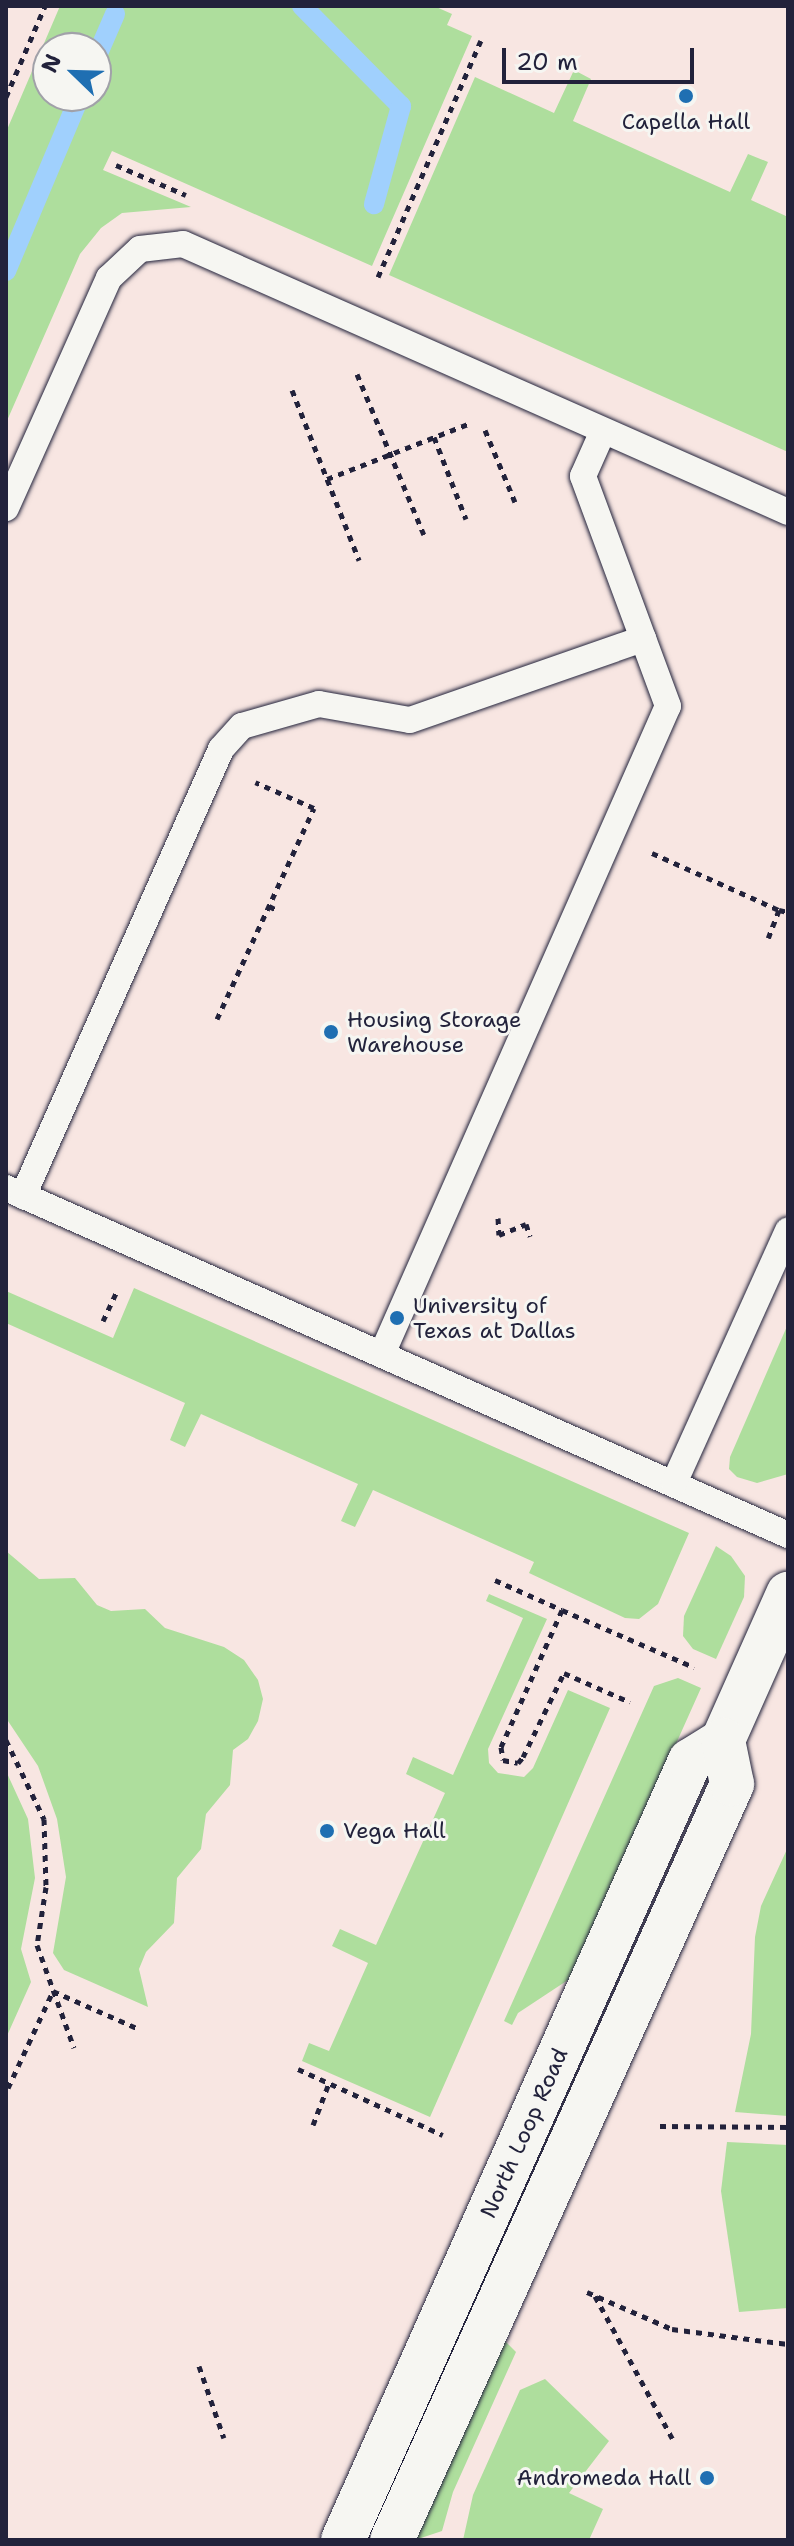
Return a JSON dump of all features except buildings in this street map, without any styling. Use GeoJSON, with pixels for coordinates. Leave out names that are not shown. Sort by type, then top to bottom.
{"type":"FeatureCollection","features":[{"type":"Feature","properties":{"kind":"street"},"geometry":{"type":"LineString","coordinates":[[723,1740],[788,1594]]}},
{"type":"Feature","properties":{"kind":"street","name":"North Loop Road"},"geometry":{"type":"LineString","coordinates":[[343,2540],[690,1761],[723,1740],[732,1784],[392,2540]]}},
{"type":"Feature","properties":{"kind":"lane"},"geometry":{"type":"LineString","coordinates":[[6,508],[109,278],[140,249],[183,244],[788,512]]}},
{"type":"Feature","properties":{"kind":"lane"},"geometry":{"type":"LineString","coordinates":[[382,1354],[668,706],[583,476],[603,431]]}},
{"type":"Feature","properties":{"kind":"lane"},"geometry":{"type":"LineString","coordinates":[[643,639],[410,720],[319,704],[242,726],[214,764],[14,1192],[788,1535]]}},
{"type":"Feature","properties":{"kind":"lane"},"geometry":{"type":"LineString","coordinates":[[674,1483],[788,1230]]}},
{"type":"Feature","properties":{"kind":"path"},"geometry":{"type":"LineString","coordinates":[[6,97],[45,6]]}},
{"type":"Feature","properties":{"kind":"path"},"geometry":{"type":"LineString","coordinates":[[391,286],[377,280],[481,40]]}},
{"type":"Feature","properties":{"kind":"path"},"geometry":{"type":"LineString","coordinates":[[353,366],[424,535]]}},
{"type":"Feature","properties":{"kind":"path"},"geometry":{"type":"LineString","coordinates":[[292,390],[359,560]]}},
{"type":"Feature","properties":{"kind":"path"},"geometry":{"type":"LineString","coordinates":[[327,479],[480,419],[515,502]]}},
{"type":"Feature","properties":{"kind":"path"},"geometry":{"type":"LineString","coordinates":[[434,437],[466,519]]}},
{"type":"Feature","properties":{"kind":"path"},"geometry":{"type":"LineString","coordinates":[[214,764],[314,808],[217,1019]]}},
{"type":"Feature","properties":{"kind":"path"},"geometry":{"type":"LineString","coordinates":[[611,835],[788,912]]}},
{"type":"Feature","properties":{"kind":"path"},"geometry":{"type":"LineString","coordinates":[[269,906],[279,911]]}},
{"type":"Feature","properties":{"kind":"path"},"geometry":{"type":"LineString","coordinates":[[768,938],[779,910]]}},
{"type":"Feature","properties":{"kind":"path"},"geometry":{"type":"LineString","coordinates":[[495,1580],[697,1668]]}},
{"type":"Feature","properties":{"kind":"path"},"geometry":{"type":"LineString","coordinates":[[562,1610],[501,1747],[503,1760],[518,1763],[523,1757],[564,1673],[630,1702]]}},
{"type":"Feature","properties":{"kind":"path"},"geometry":{"type":"LineString","coordinates":[[6,1740],[44,1819],[46,1887],[37,1945],[74,2048]]}},
{"type":"Feature","properties":{"kind":"path"},"geometry":{"type":"LineString","coordinates":[[53,1991],[139,2029]]}},
{"type":"Feature","properties":{"kind":"path"},"geometry":{"type":"LineString","coordinates":[[8,2088],[53,1991]]}},
{"type":"Feature","properties":{"kind":"path"},"geometry":{"type":"LineString","coordinates":[[298,2069],[443,2135]]}},
{"type":"Feature","properties":{"kind":"path"},"geometry":{"type":"LineString","coordinates":[[313,2125],[329,2083]]}},
{"type":"Feature","properties":{"kind":"path"},"geometry":{"type":"LineString","coordinates":[[660,2126],[788,2127]]}},
{"type":"Feature","properties":{"kind":"path"},"geometry":{"type":"LineString","coordinates":[[587,2292],[672,2329],[788,2344]]}},
{"type":"Feature","properties":{"kind":"path"},"geometry":{"type":"LineString","coordinates":[[595,2295],[672,2438]]}},
{"type":"Feature","properties":{"kind":"path"},"geometry":{"type":"LineString","coordinates":[[199,2366],[224,2438]]}},
{"type":"Feature","properties":{"kind":"shaded area","name":"University of Texas at Dallas"},"geometry":{"type":"Polygon","coordinates":[[[6,6],[788,6],[788,2540],[6,2540],[6,6]]]}},
{"type":"Feature","properties":{"kind":"green space"},"geometry":{"type":"Polygon","coordinates":[[[60,6],[434,6],[452,14],[447,25],[472,36],[372,266],[112,151],[103,170],[191,207],[122,213],[101,228],[80,254],[6,423],[6,132],[32,71],[32,112],[112,112],[112,32],[49,32],[60,6]]]}},
{"type":"Feature","properties":{"kind":"green space"},"geometry":{"type":"Polygon","coordinates":[[[574,70],[591,79],[573,121],[730,192],[748,154],[768,162],[751,200],[788,217],[788,452],[389,275],[475,77],[554,113],[574,70]]]}},
{"type":"Feature","properties":{"kind":"green space"},"geometry":{"type":"Polygon","coordinates":[[[134,1288],[689,1533],[658,1604],[639,1619],[625,1618],[529,1573],[534,1562],[373,1490],[355,1527],[341,1521],[358,1484],[201,1414],[185,1447],[170,1440],[185,1403],[6,1323],[6,1291],[113,1338],[134,1288]]]}},
{"type":"Feature","properties":{"kind":"green space"},"geometry":{"type":"Polygon","coordinates":[[[788,1324],[788,1474],[757,1483],[737,1477],[729,1469],[730,1457],[788,1324]]]}},
{"type":"Feature","properties":{"kind":"green space"},"geometry":{"type":"Polygon","coordinates":[[[716,1546],[731,1556],[745,1576],[744,1597],[716,1659],[693,1649],[683,1636],[684,1616],[716,1546]]]}},
{"type":"Feature","properties":{"kind":"green space"},"geometry":{"type":"Polygon","coordinates":[[[6,1551],[39,1579],[75,1578],[97,1605],[111,1611],[145,1609],[165,1628],[224,1647],[244,1660],[258,1680],[263,1699],[258,1721],[248,1739],[233,1750],[230,1785],[206,1814],[201,1849],[177,1878],[174,1923],[146,1952],[139,1969],[148,2007],[64,1970],[53,1953],[66,1877],[57,1819],[38,1766],[6,1718],[6,1551]]]}},
{"type":"Feature","properties":{"kind":"green space"},"geometry":{"type":"Polygon","coordinates":[[[489,1594],[547,1619],[488,1749],[489,1763],[498,1773],[524,1777],[533,1768],[568,1690],[610,1708],[430,2117],[302,2061],[309,2043],[329,2051],[368,1963],[332,1946],[340,1929],[376,1945],[445,1793],[406,1774],[413,1757],[453,1775],[523,1618],[486,1601],[489,1594]]]}},
{"type":"Feature","properties":{"kind":"green space"},"geometry":{"type":"Polygon","coordinates":[[[678,1678],[701,1688],[571,1978],[518,2013],[512,2025],[504,2021],[654,1686],[678,1678]]]}},
{"type":"Feature","properties":{"kind":"green space"},"geometry":{"type":"Polygon","coordinates":[[[6,1771],[28,1819],[35,1878],[21,1949],[31,1982],[6,2038],[6,1771]]]}},
{"type":"Feature","properties":{"kind":"green space"},"geometry":{"type":"Polygon","coordinates":[[[788,1847],[788,2116],[735,2112],[751,2034],[755,1937],[761,1906],[788,1847]]]}},
{"type":"Feature","properties":{"kind":"green space"},"geometry":{"type":"Polygon","coordinates":[[[727,2142],[788,2145],[788,2308],[739,2312],[721,2191],[727,2142]]]}},
{"type":"Feature","properties":{"kind":"green space"},"geometry":{"type":"Polygon","coordinates":[[[504,2340],[516,2352],[453,2492],[442,2531],[415,2540],[504,2340]]]}},
{"type":"Feature","properties":{"kind":"green space"},"geometry":{"type":"Polygon","coordinates":[[[545,2379],[609,2441],[569,2493],[603,2509],[589,2540],[463,2540],[473,2495],[520,2390],[545,2379]]]}},
{"type":"Feature","properties":{"kind":"waterway"},"geometry":{"type":"LineString","coordinates":[[302,6],[401,106],[374,204]]}},
{"type":"Feature","properties":{"kind":"waterway"},"geometry":{"type":"LineString","coordinates":[[107,32],[115,14]]}},
{"type":"Feature","properties":{"kind":"waterway"},"geometry":{"type":"LineString","coordinates":[[6,271],[73,112]]}},
{"type":"Feature","properties":{"kind":"place","name":"Capella Hall"},"geometry":{"type":"Point","coordinates":[686,96]}},
{"type":"Feature","properties":{"kind":"place","name":"Housing Storage Warehouse"},"geometry":{"type":"Point","coordinates":[331,1032]}},
{"type":"Feature","properties":{"kind":"place","name":"University of Texas at Dallas"},"geometry":{"type":"Point","coordinates":[397,1318]}},
{"type":"Feature","properties":{"kind":"place","name":"Vega Hall"},"geometry":{"type":"Point","coordinates":[327,1831]}},
{"type":"Feature","properties":{"kind":"place","name":"Andromeda Hall"},"geometry":{"type":"Point","coordinates":[707,2478]}}]}
